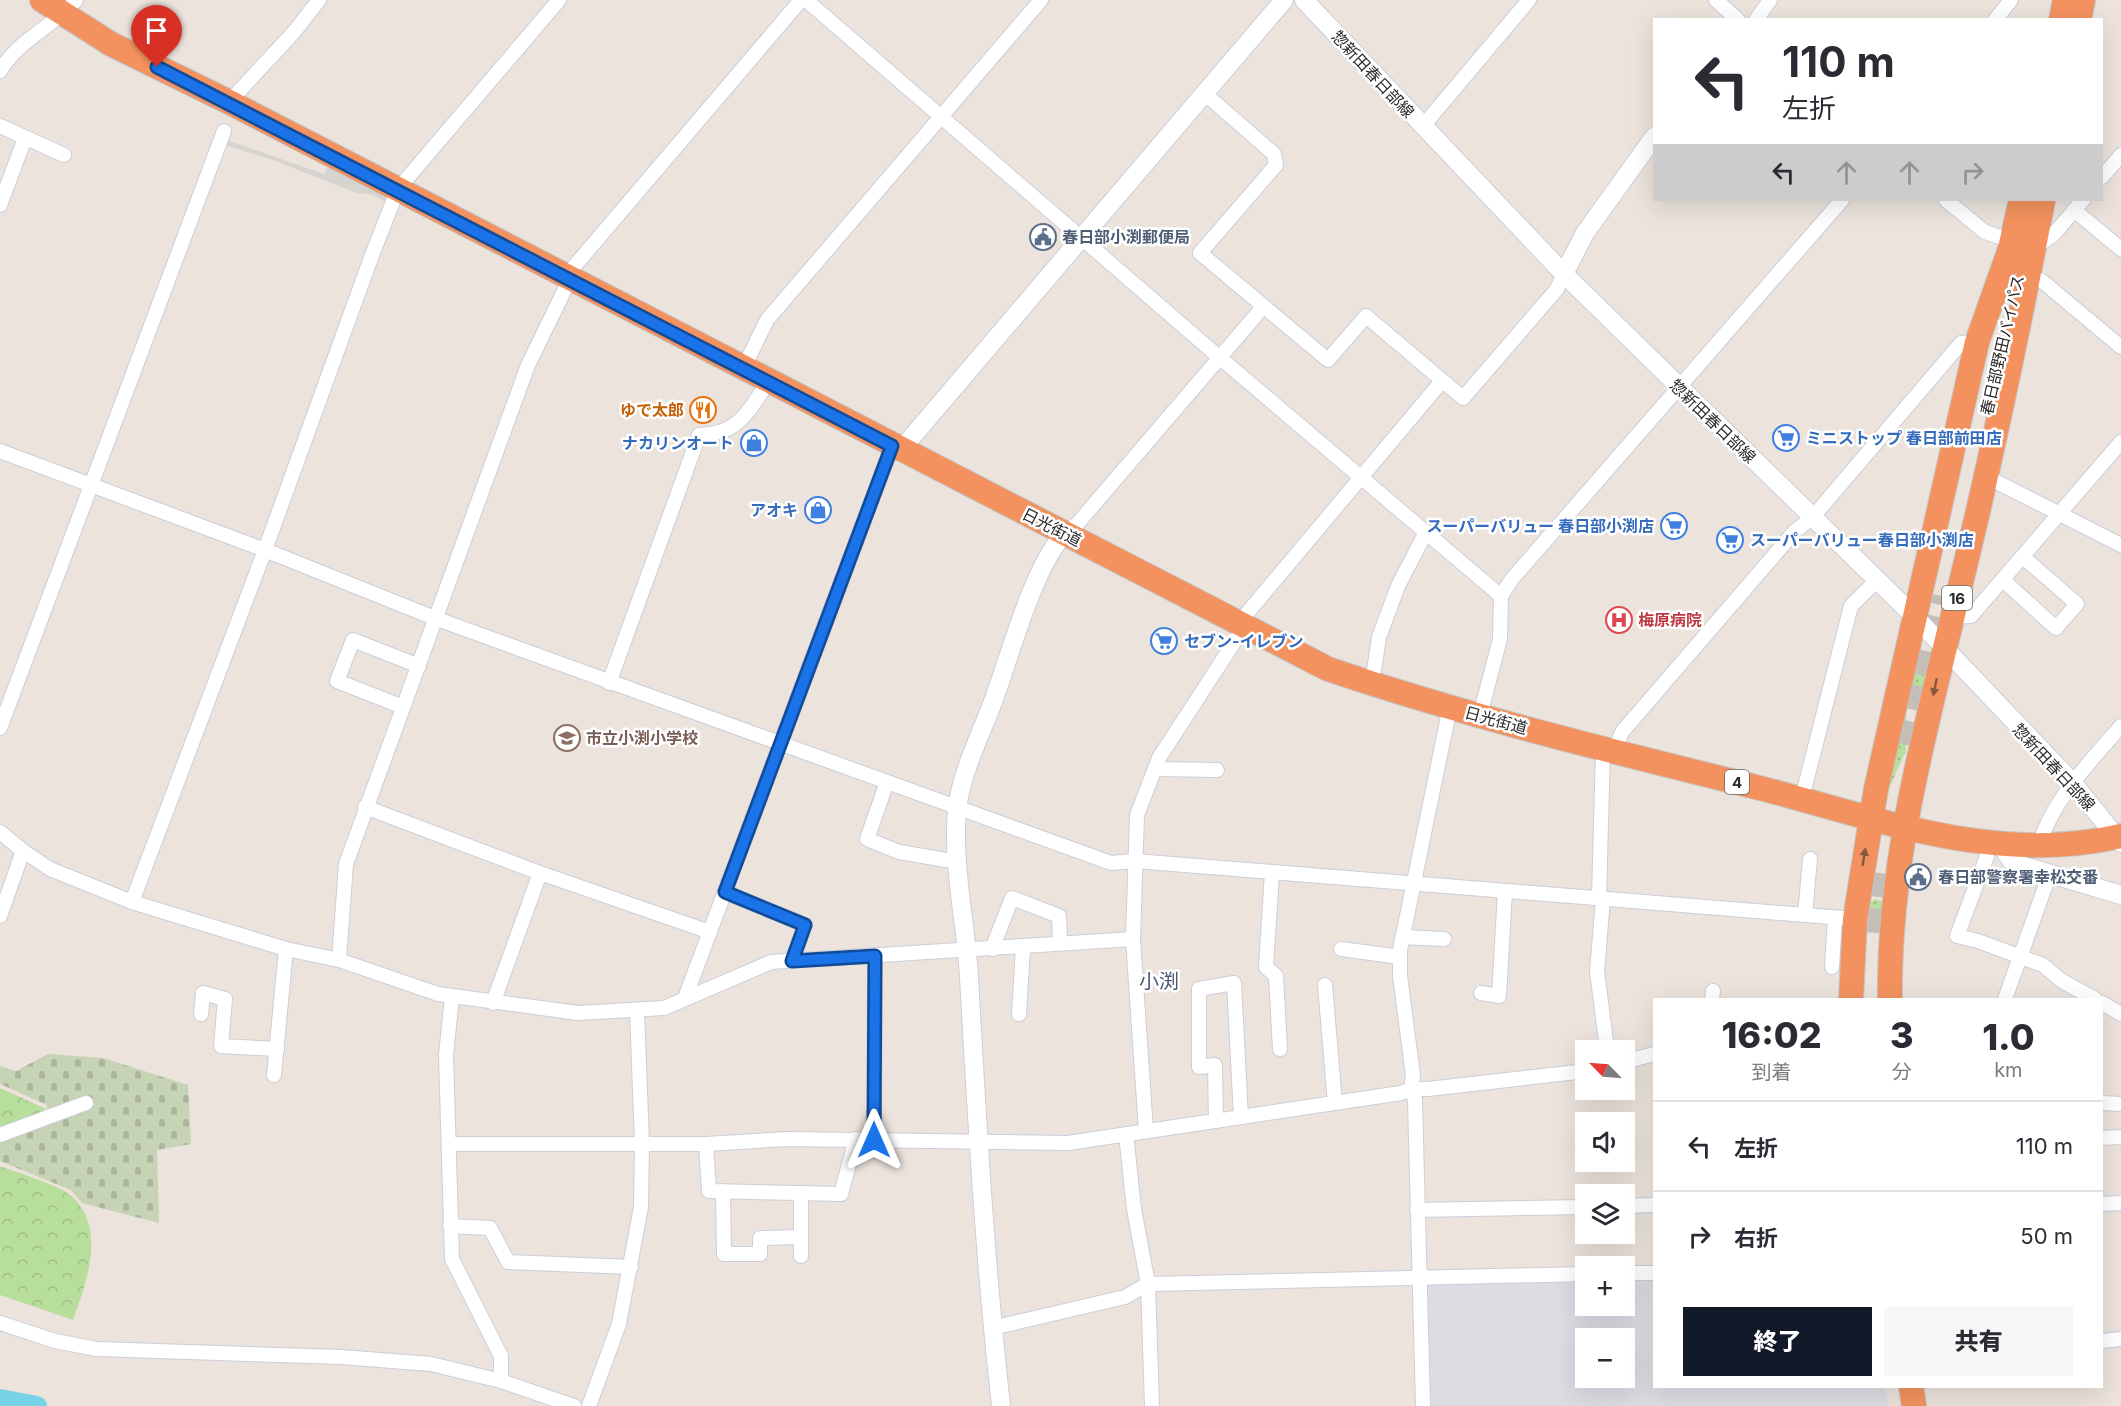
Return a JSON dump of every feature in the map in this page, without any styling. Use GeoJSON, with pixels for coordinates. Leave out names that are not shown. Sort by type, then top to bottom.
{"type":"FeatureCollection","features":[{"type":"Feature","properties":{"kind":"highway","name":"日光街道"},"geometry":{"type":"LineString","coordinates":[[42,0],[70,8],[111,44],[229,102],[896,449],[1065,533],[1328,669],[1450,707],[1609,750],[1802,798],[1938,836],[1995,845]]}},
{"type":"Feature","properties":{"kind":"highway"},"geometry":{"type":"LineString","coordinates":[[2061,18],[2065,0]]}},
{"type":"Feature","properties":{"kind":"highway"},"geometry":{"type":"LineString","coordinates":[[2080,18],[2084,0]]}},
{"type":"Feature","properties":{"kind":"highway","name":"春日部野田バイパス"},"geometry":{"type":"LineString","coordinates":[[1944,602],[2018,247],[2021,201]]}},
{"type":"Feature","properties":{"kind":"highway","name":"春日部野田バイパス"},"geometry":{"type":"LineString","coordinates":[[1944,602],[2035,201]]}},
{"type":"Feature","properties":{"kind":"highway","name":"16"},"geometry":{"type":"LineString","coordinates":[[1866,998],[1871,817],[1914,616],[1977,342],[2018,247],[2042,201]]}},
{"type":"Feature","properties":{"kind":"highway","name":"16"},"geometry":{"type":"LineString","coordinates":[[1851,998],[1867,924],[1906,827],[1944,648],[1944,602],[1986,476],[2028,276],[2018,247]]}},
{"type":"Feature","properties":{"kind":"highway","name":"4"},"geometry":{"type":"LineString","coordinates":[[1995,845],[2039,845],[2119,839]]}},
{"type":"Feature","properties":{"kind":"highway","name":"16"},"geometry":{"type":"LineString","coordinates":[[1867,924],[1879,998]]}},
{"type":"Feature","properties":{"kind":"highway","name":"16"},"geometry":{"type":"LineString","coordinates":[[1867,924],[1890,998]]}},
{"type":"Feature","properties":{"kind":"highway"},"geometry":{"type":"LineString","coordinates":[[1911,1388],[1914,1406]]}},
{"type":"Feature","properties":{"kind":"highway"},"geometry":{"type":"LineString","coordinates":[[1926,1388],[1929,1406]]}},
{"type":"Feature","properties":{"kind":"street"},"geometry":{"type":"LineString","coordinates":[[229,102],[238,89],[294,32],[319,0]]}},
{"type":"Feature","properties":{"kind":"street"},"geometry":{"type":"LineString","coordinates":[[132,902],[398,189],[559,0]]}},
{"type":"Feature","properties":{"kind":"street"},"geometry":{"type":"LineString","coordinates":[[339,960],[346,864],[365,807],[437,619],[528,365],[570,279],[572,269],[801,0]]}},
{"type":"Feature","properties":{"kind":"street"},"geometry":{"type":"LineString","coordinates":[[806,0],[1219,357],[1501,596]]}},
{"type":"Feature","properties":{"kind":"street"},"geometry":{"type":"LineString","coordinates":[[743,369],[767,320],[1041,0]]}},
{"type":"Feature","properties":{"kind":"street"},"geometry":{"type":"LineString","coordinates":[[685,998],[781,743],[896,449],[1081,238],[1284,0]]}},
{"type":"Feature","properties":{"kind":"street","name":"惣新田春日部線"},"geometry":{"type":"LineString","coordinates":[[1304,0],[1564,274],[1914,616],[2073,783],[2119,839]]}},
{"type":"Feature","properties":{"kind":"street"},"geometry":{"type":"LineString","coordinates":[[1423,126],[1529,0]]}},
{"type":"Feature","properties":{"kind":"street"},"geometry":{"type":"LineString","coordinates":[[1716,0],[1736,18]]}},
{"type":"Feature","properties":{"kind":"street"},"geometry":{"type":"LineString","coordinates":[[1757,18],[1770,0]]}},
{"type":"Feature","properties":{"kind":"street"},"geometry":{"type":"LineString","coordinates":[[1997,18],[2011,0]]}},
{"type":"Feature","properties":{"kind":"street"},"geometry":{"type":"LineString","coordinates":[[0,71],[7,59],[22,44],[70,8]]}},
{"type":"Feature","properties":{"kind":"street"},"geometry":{"type":"LineString","coordinates":[[1204,93],[1274,154],[1276,165],[1200,252],[1328,360],[1366,316],[1463,398],[1557,289],[1586,233],[1653,138]]}},
{"type":"Feature","properties":{"kind":"street"},"geometry":{"type":"LineString","coordinates":[[0,126],[64,155]]}},
{"type":"Feature","properties":{"kind":"street"},"geometry":{"type":"LineString","coordinates":[[0,728],[224,132]]}},
{"type":"Feature","properties":{"kind":"street"},"geometry":{"type":"LineString","coordinates":[[0,205],[25,138]]}},
{"type":"Feature","properties":{"kind":"street"},"geometry":{"type":"LineString","coordinates":[[2103,176],[2121,154]]}},
{"type":"Feature","properties":{"kind":"street"},"geometry":{"type":"LineString","coordinates":[[1480,715],[1500,639],[1501,596],[1512,579],[1680,389],[1841,201]]}},
{"type":"Feature","properties":{"kind":"street"},"geometry":{"type":"LineString","coordinates":[[1947,201],[1985,232],[2018,247],[2053,235],[2078,205],[2121,249]]}},
{"type":"Feature","properties":{"kind":"street"},"geometry":{"type":"LineString","coordinates":[[2028,276],[2042,281],[2121,347]]}},
{"type":"Feature","properties":{"kind":"street"},"geometry":{"type":"LineString","coordinates":[[1001,1406],[992,1328],[978,1141],[967,950],[958,862],[957,808],[973,755],[1040,574],[1056,543],[1078,523],[1263,307]]}},
{"type":"Feature","properties":{"kind":"street"},"geometry":{"type":"LineString","coordinates":[[1606,1040],[1598,971],[1609,750],[1795,531],[1812,518],[1961,344],[1977,342]]}},
{"type":"Feature","properties":{"kind":"street"},"geometry":{"type":"LineString","coordinates":[[1146,1131],[1133,939],[1137,815],[1155,769],[1241,625],[1360,476],[1442,381]]}},
{"type":"Feature","properties":{"kind":"street"},"geometry":{"type":"LineString","coordinates":[[609,682],[699,435],[714,435],[742,422],[768,382]]}},
{"type":"Feature","properties":{"kind":"street"},"geometry":{"type":"LineString","coordinates":[[1944,602],[1971,616],[2121,442]]}},
{"type":"Feature","properties":{"kind":"street"},"geometry":{"type":"LineString","coordinates":[[0,451],[265,550],[437,619],[1111,863],[1135,861],[1805,915],[1867,924]]}},
{"type":"Feature","properties":{"kind":"street"},"geometry":{"type":"LineString","coordinates":[[1986,476],[2121,545]]}},
{"type":"Feature","properties":{"kind":"street"},"geometry":{"type":"LineString","coordinates":[[1372,684],[1379,638],[1398,586],[1426,532]]}},
{"type":"Feature","properties":{"kind":"street"},"geometry":{"type":"LineString","coordinates":[[2003,580],[2056,628],[2077,604],[2023,557]]}},
{"type":"Feature","properties":{"kind":"street"},"geometry":{"type":"LineString","coordinates":[[1802,798],[1851,606],[1877,580]]}},
{"type":"Feature","properties":{"kind":"street"},"geometry":{"type":"LineString","coordinates":[[403,707],[337,681],[352,640],[419,666]]}},
{"type":"Feature","properties":{"kind":"street"},"geometry":{"type":"LineString","coordinates":[[1423,1406],[1415,1100],[1411,1089],[1413,1075],[1400,957],[1402,937],[1450,707]]}},
{"type":"Feature","properties":{"kind":"street"},"geometry":{"type":"LineString","coordinates":[[2039,845],[2045,823],[2073,783],[2121,726]]}},
{"type":"Feature","properties":{"kind":"street"},"geometry":{"type":"LineString","coordinates":[[1155,769],[1217,770]]}},
{"type":"Feature","properties":{"kind":"street"},"geometry":{"type":"LineString","coordinates":[[887,782],[867,839],[899,852],[958,862]]}},
{"type":"Feature","properties":{"kind":"street"},"geometry":{"type":"LineString","coordinates":[[365,807],[540,873],[710,932]]}},
{"type":"Feature","properties":{"kind":"street"},"geometry":{"type":"LineString","coordinates":[[0,832],[50,869],[132,902],[286,949],[339,960],[452,997],[578,1013],[664,1008],[771,962],[1023,948],[1060,942],[1133,939]]}},
{"type":"Feature","properties":{"kind":"street"},"geometry":{"type":"LineString","coordinates":[[2093,998],[2062,981],[2043,965],[1957,936],[1988,856],[1995,845],[2017,864],[2049,876],[2121,896]]}},
{"type":"Feature","properties":{"kind":"street"},"geometry":{"type":"LineString","coordinates":[[0,916],[23,851]]}},
{"type":"Feature","properties":{"kind":"street"},"geometry":{"type":"LineString","coordinates":[[1805,915],[1810,859]]}},
{"type":"Feature","properties":{"kind":"street"},"geometry":{"type":"LineString","coordinates":[[492,1003],[540,873]]}},
{"type":"Feature","properties":{"kind":"street"},"geometry":{"type":"LineString","coordinates":[[1272,873],[1266,967],[1276,976],[1280,1049]]}},
{"type":"Feature","properties":{"kind":"street"},"geometry":{"type":"LineString","coordinates":[[2005,998],[2049,876]]}},
{"type":"Feature","properties":{"kind":"street"},"geometry":{"type":"LineString","coordinates":[[1481,993],[1498,996],[1505,891]]}},
{"type":"Feature","properties":{"kind":"street"},"geometry":{"type":"LineString","coordinates":[[725,892],[805,925],[792,961]]}},
{"type":"Feature","properties":{"kind":"street"},"geometry":{"type":"LineString","coordinates":[[992,949],[1012,898],[1059,916],[1060,942]]}},
{"type":"Feature","properties":{"kind":"street"},"geometry":{"type":"LineString","coordinates":[[1832,967],[1867,924]]}},
{"type":"Feature","properties":{"kind":"street"},"geometry":{"type":"LineString","coordinates":[[1402,937],[1444,939]]}},
{"type":"Feature","properties":{"kind":"street"},"geometry":{"type":"LineString","coordinates":[[1020,1014],[1023,948]]}},
{"type":"Feature","properties":{"kind":"street"},"geometry":{"type":"LineString","coordinates":[[274,1075],[286,949]]}},
{"type":"Feature","properties":{"kind":"street"},"geometry":{"type":"LineString","coordinates":[[1341,949],[1400,957]]}},
{"type":"Feature","properties":{"kind":"street"},"geometry":{"type":"LineString","coordinates":[[874,1140],[875,956]]}},
{"type":"Feature","properties":{"kind":"street"},"geometry":{"type":"LineString","coordinates":[[1216,1121],[1215,1065],[1198,1067],[1199,989],[1234,983],[1241,1117]]}},
{"type":"Feature","properties":{"kind":"street"},"geometry":{"type":"LineString","coordinates":[[1325,985],[1335,1103]]}},
{"type":"Feature","properties":{"kind":"street"},"geometry":{"type":"LineString","coordinates":[[201,1014],[203,993],[225,999],[221,1046],[277,1049]]}},
{"type":"Feature","properties":{"kind":"street"},"geometry":{"type":"LineString","coordinates":[[452,997],[446,1055],[452,1259],[501,1356],[501,1381]]}},
{"type":"Feature","properties":{"kind":"street"},"geometry":{"type":"LineString","coordinates":[[2103,1003],[2120,1010]]}},
{"type":"Feature","properties":{"kind":"street"},"geometry":{"type":"LineString","coordinates":[[589,1406],[619,1324],[641,1207],[642,1143],[637,1011]]}},
{"type":"Feature","properties":{"kind":"street"},"geometry":{"type":"LineString","coordinates":[[1635,1059],[1653,1054]]}},
{"type":"Feature","properties":{"kind":"street"},"geometry":{"type":"LineString","coordinates":[[450,1144],[706,1144],[787,1139],[1068,1143],[1401,1093],[1411,1089],[1575,1072]]}},
{"type":"Feature","properties":{"kind":"street"},"geometry":{"type":"LineString","coordinates":[[0,1135],[86,1103]]}},
{"type":"Feature","properties":{"kind":"street"},"geometry":{"type":"LineString","coordinates":[[2103,1103],[2121,1104]]}},
{"type":"Feature","properties":{"kind":"street"},"geometry":{"type":"LineString","coordinates":[[1126,1134],[1134,1209],[1148,1284],[1152,1406]]}},
{"type":"Feature","properties":{"kind":"street"},"geometry":{"type":"LineString","coordinates":[[2103,1138],[2121,1137]]}},
{"type":"Feature","properties":{"kind":"street"},"geometry":{"type":"LineString","coordinates":[[706,1144],[709,1191],[841,1194],[856,1140]]}},
{"type":"Feature","properties":{"kind":"street"},"geometry":{"type":"LineString","coordinates":[[723,1191],[724,1254],[760,1254],[760,1238],[801,1237]]}},
{"type":"Feature","properties":{"kind":"street"},"geometry":{"type":"LineString","coordinates":[[801,1193],[801,1256]]}},
{"type":"Feature","properties":{"kind":"street"},"geometry":{"type":"LineString","coordinates":[[2103,1204],[2121,1203]]}},
{"type":"Feature","properties":{"kind":"street"},"geometry":{"type":"LineString","coordinates":[[1635,1206],[1653,1205]]}},
{"type":"Feature","properties":{"kind":"street"},"geometry":{"type":"LineString","coordinates":[[1417,1210],[1575,1207]]}},
{"type":"Feature","properties":{"kind":"street"},"geometry":{"type":"LineString","coordinates":[[450,1226],[490,1228],[508,1262],[631,1267]]}},
{"type":"Feature","properties":{"kind":"street"},"geometry":{"type":"LineString","coordinates":[[1635,1273],[1653,1273]]}},
{"type":"Feature","properties":{"kind":"street"},"geometry":{"type":"LineString","coordinates":[[992,1328],[1125,1296],[1148,1284],[1575,1274]]}},
{"type":"Feature","properties":{"kind":"street"},"geometry":{"type":"LineString","coordinates":[[0,1323],[55,1341],[97,1349],[341,1357],[431,1364],[501,1381],[574,1406]]}},
{"type":"Feature","properties":{"kind":"street"},"geometry":{"type":"LineString","coordinates":[[2103,1341],[2121,1339]]}},
{"type":"Feature","properties":{"kind":"shaded area"},"geometry":{"type":"Polygon","coordinates":[[[227,140],[324,174],[329,165],[387,191],[389,202],[366,193],[359,194],[273,160],[225,145],[227,140]]]}},
{"type":"Feature","properties":{"kind":"shaded area"},"geometry":{"type":"Polygon","coordinates":[[[1653,1277],[1653,1388],[1885,1388],[1888,1406],[1428,1406],[1425,1281],[1575,1278],[1575,1316],[1635,1316],[1635,1278],[1653,1277]]]}},
{"type":"Feature","properties":{"kind":"green space"},"geometry":{"type":"Polygon","coordinates":[[[1913,657],[1924,672],[1924,683],[1906,711],[1906,750],[1889,789],[1882,787],[1913,657]]]}},
{"type":"Feature","properties":{"kind":"green space"},"geometry":{"type":"Polygon","coordinates":[[[1876,899],[1886,904],[1888,930],[1861,927],[1867,903],[1876,899]]]}},
{"type":"Feature","properties":{"kind":"green space"},"geometry":{"type":"Polygon","coordinates":[[[48,1054],[103,1058],[188,1085],[191,1144],[157,1150],[159,1223],[82,1203],[71,1190],[0,1161],[0,1139],[47,1125],[47,1105],[0,1084],[0,1066],[16,1071],[48,1054]]]}},
{"type":"Feature","properties":{"kind":"green space"},"geometry":{"type":"Polygon","coordinates":[[[0,1088],[44,1108],[45,1120],[0,1134],[0,1088]]]}},
{"type":"Feature","properties":{"kind":"green space"},"geometry":{"type":"Polygon","coordinates":[[[0,1166],[63,1190],[81,1207],[88,1222],[91,1254],[84,1288],[73,1320],[0,1295],[0,1166]]]}},
{"type":"Feature","properties":{"kind":"waterway"},"geometry":{"type":"LineString","coordinates":[[0,1399],[37,1406]]}},
{"type":"Feature","properties":{"kind":"tunnel"},"geometry":{"type":"LineString","coordinates":[[1898,743],[1933,594]]}},
{"type":"Feature","properties":{"kind":"tunnel"},"geometry":{"type":"LineString","coordinates":[[1867,932],[1875,862]]}},
{"type":"Feature","properties":{"kind":"place","name":"春日部小渕郵便局"},"geometry":{"type":"Point","coordinates":[1043,237]}},
{"type":"Feature","properties":{"kind":"place","name":"ゆで太郎"},"geometry":{"type":"Point","coordinates":[703,410]}},
{"type":"Feature","properties":{"kind":"place","name":"ミニストップ 春日部前田店"},"geometry":{"type":"Point","coordinates":[1786,438]}},
{"type":"Feature","properties":{"kind":"place","name":"ナカリンオート"},"geometry":{"type":"Point","coordinates":[754,443]}},
{"type":"Feature","properties":{"kind":"place","name":"アオキ"},"geometry":{"type":"Point","coordinates":[818,510]}},
{"type":"Feature","properties":{"kind":"place","name":"スーパーバリュー 春日部小渕店"},"geometry":{"type":"Point","coordinates":[1674,526]}},
{"type":"Feature","properties":{"kind":"place","name":"スーパーバリュー春日部小渕店"},"geometry":{"type":"Point","coordinates":[1730,540]}},
{"type":"Feature","properties":{"kind":"place","name":"梅原病院"},"geometry":{"type":"Point","coordinates":[1619,620]}},
{"type":"Feature","properties":{"kind":"place","name":"セブン-イレブン"},"geometry":{"type":"Point","coordinates":[1164,641]}},
{"type":"Feature","properties":{"kind":"place","name":"市立小渕小学校"},"geometry":{"type":"Point","coordinates":[567,738]}},
{"type":"Feature","properties":{"kind":"place","name":"春日部警察署幸松交番"},"geometry":{"type":"Point","coordinates":[1918,877]}},
{"type":"Feature","properties":{"kind":"district","name":"小渕"},"geometry":{"type":"Point","coordinates":[1159,981]}},
{"type":"Feature","properties":{"kind":"route"},"geometry":{"type":"LineString","coordinates":[[157,67],[398,189],[892,446],[725,892],[805,925],[792,961],[875,956],[874,1140]]}}]}
